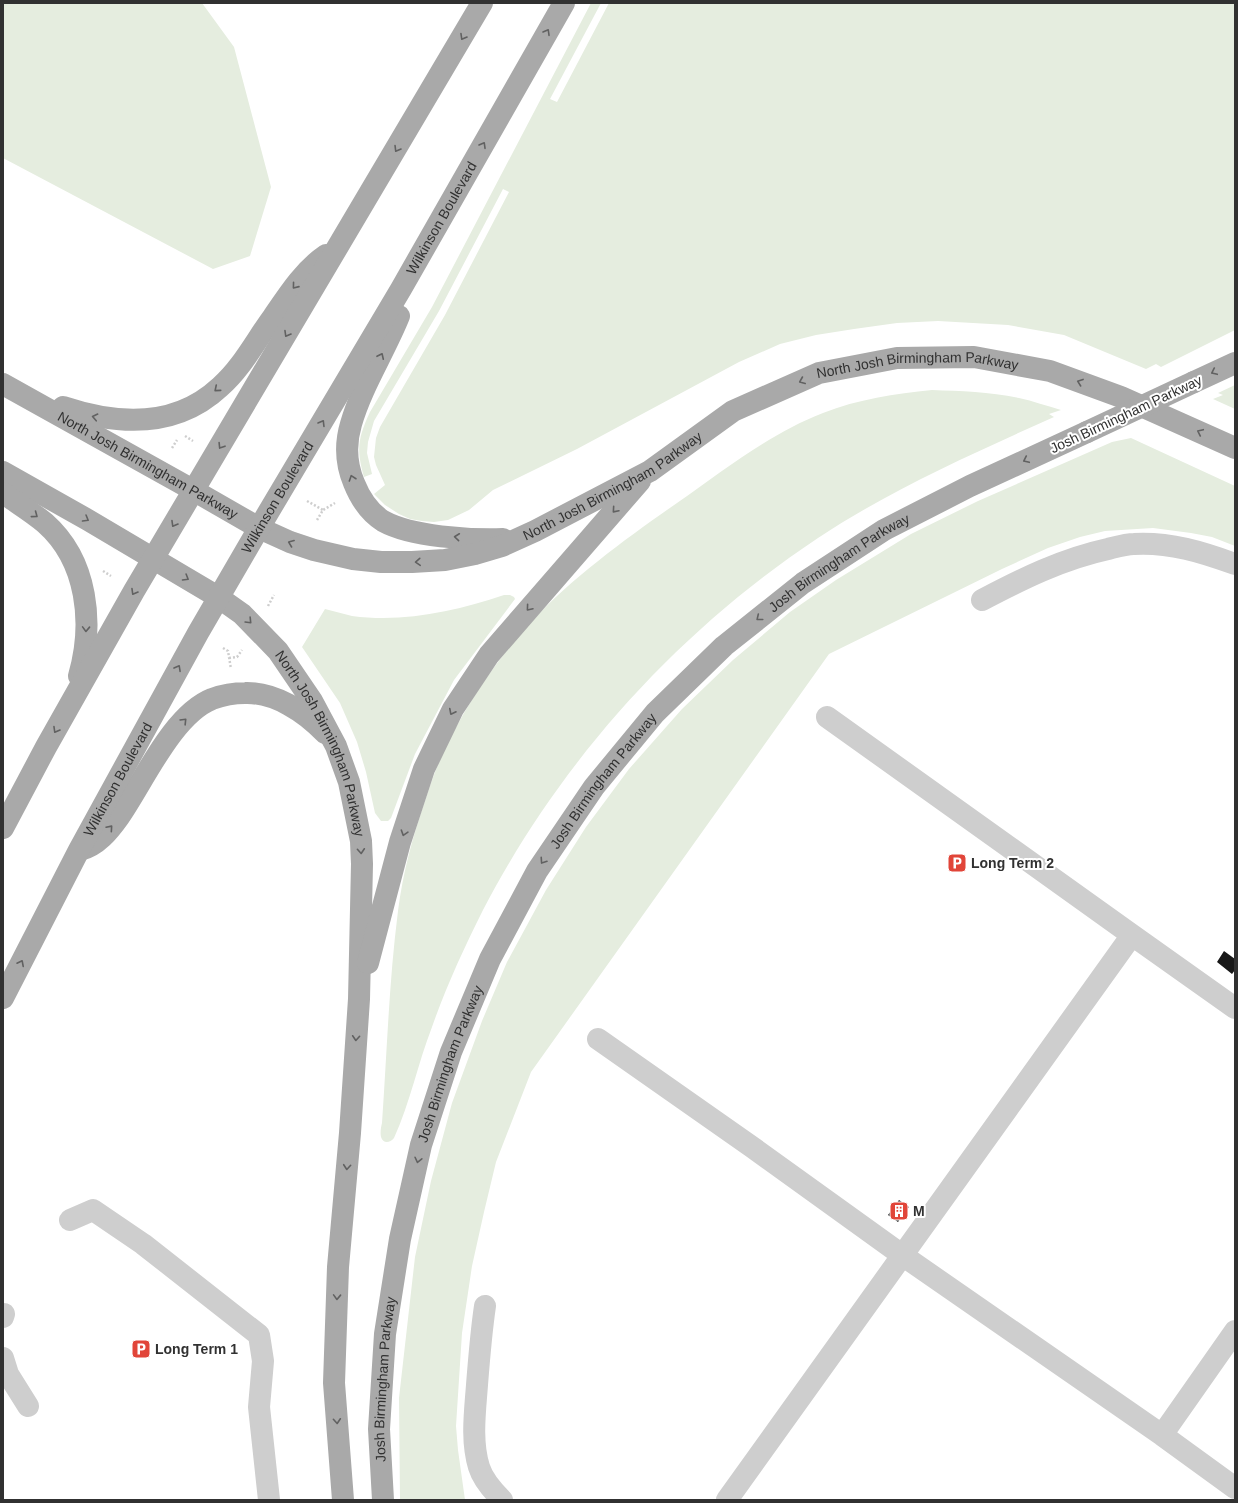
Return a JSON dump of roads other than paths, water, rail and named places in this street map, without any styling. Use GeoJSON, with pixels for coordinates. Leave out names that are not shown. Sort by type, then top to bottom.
{"type":"FeatureCollection","features":[{"type":"Feature","properties":{"kind":"main road"},"geometry":{"type":"LineString","coordinates":[[3,828],[46,747],[153,559],[235,424],[482,3]]}},
{"type":"Feature","properties":{"kind":"main road","name":"Wilkinson Boulevard"},"geometry":{"type":"LineString","coordinates":[[3,998],[79,850],[218,597],[402,289],[564,3]]}},
{"type":"Feature","properties":{"kind":"main road"},"geometry":{"type":"LineString","coordinates":[[4,384],[52,404],[84,414],[120,421],[149,420],[186,409],[209,396],[229,378],[242,362],[287,296],[305,274],[326,255],[335,253]]}},
{"type":"Feature","properties":{"kind":"main road"},"geometry":{"type":"LineString","coordinates":[[402,289],[403,295],[399,316],[357,408],[347,439],[348,467],[357,491],[367,508],[375,514],[388,523],[410,530],[436,535],[487,539],[508,539],[524,536]]}},
{"type":"Feature","properties":{"kind":"main road","name":"North Josh Birmingham Parkway"},"geometry":{"type":"LineString","coordinates":[[4,384],[259,528],[290,542],[314,550],[353,559],[381,562],[445,560],[502,546],[650,471],[733,411],[819,373],[897,358],[974,358],[1050,371],[1121,397],[1235,448]]}},
{"type":"Feature","properties":{"kind":"main road","name":"Josh Birmingham Parkway"},"geometry":{"type":"LineString","coordinates":[[383,1500],[379,1429],[385,1334],[400,1239],[421,1145],[451,1052],[490,959],[537,871],[594,787],[655,713],[724,646],[803,583],[884,530],[970,486],[1235,363]]}},
{"type":"Feature","properties":{"kind":"main road"},"geometry":{"type":"LineString","coordinates":[[343,1500],[334,1375],[338,1267],[350,1133],[359,999],[400,842],[424,769],[453,709],[489,655],[536,599],[650,471]]}},
{"type":"Feature","properties":{"kind":"main road","name":"North Josh Birmingham Parkway"},"geometry":{"type":"LineString","coordinates":[[3,472],[88,520],[218,597],[242,614],[278,651],[312,701],[336,746],[349,782],[361,841],[362,864],[359,999]]}},
{"type":"Feature","properties":{"kind":"main road"},"geometry":{"type":"LineString","coordinates":[[3,493],[46,524],[57,536],[68,551],[81,583],[86,609],[87,630],[84,653],[67,710]]}},
{"type":"Feature","properties":{"kind":"main road"},"geometry":{"type":"LineString","coordinates":[[79,850],[87,848],[99,840],[110,829],[157,756],[176,730],[196,710],[212,699],[234,693],[262,694],[274,698],[300,712],[311,720],[320,727],[336,746]]}},
{"type":"Feature","properties":{"kind":"lane"},"geometry":{"type":"LineString","coordinates":[[982,600],[1030,575],[1066,561],[1099,551],[1133,544],[1163,545],[1189,549],[1235,564]]}},
{"type":"Feature","properties":{"kind":"lane"},"geometry":{"type":"LineString","coordinates":[[827,717],[1235,1008]]}},
{"type":"Feature","properties":{"kind":"lane"},"geometry":{"type":"LineString","coordinates":[[727,1500],[1132,936]]}},
{"type":"Feature","properties":{"kind":"lane"},"geometry":{"type":"LineString","coordinates":[[598,1039],[902,1255],[1162,1435],[1235,1488]]}},
{"type":"Feature","properties":{"kind":"lane"},"geometry":{"type":"LineString","coordinates":[[70,1220],[93,1210],[143,1244],[245,1323],[259,1336],[262,1362],[259,1407],[269,1500]]}},
{"type":"Feature","properties":{"kind":"lane"},"geometry":{"type":"LineString","coordinates":[[485,1306],[481,1330],[474,1418],[475,1446],[480,1468],[492,1490],[502,1500]]}},
{"type":"Feature","properties":{"kind":"lane"},"geometry":{"type":"LineString","coordinates":[[1162,1435],[1235,1331]]}},
{"type":"Feature","properties":{"kind":"lane"},"geometry":{"type":"LineString","coordinates":[[3,1358],[8,1374],[28,1406]]}},
{"type":"Feature","properties":{"kind":"place","name":"Long Term 2"},"geometry":{"type":"Point","coordinates":[957,863]}},
{"type":"Feature","properties":{"kind":"place","name":"M"},"geometry":{"type":"Point","coordinates":[899,1211]}},
{"type":"Feature","properties":{"kind":"place","name":"Long Term 1"},"geometry":{"type":"Point","coordinates":[141,1349]}}]}
